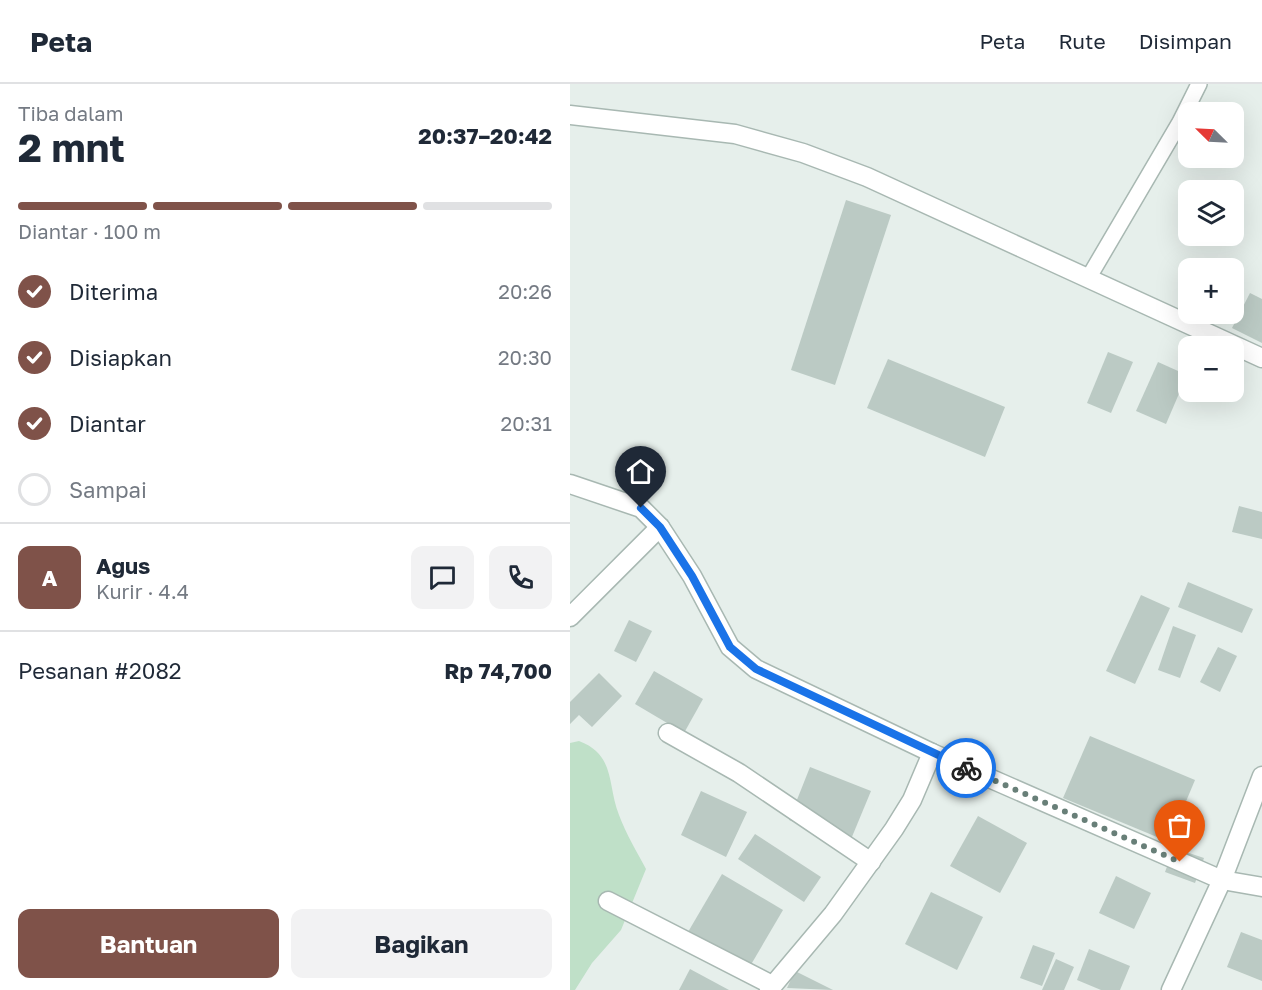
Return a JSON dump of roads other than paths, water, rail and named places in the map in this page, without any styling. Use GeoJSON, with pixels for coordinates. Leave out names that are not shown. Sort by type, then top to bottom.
{"type":"FeatureCollection","features":[{"type":"Feature","properties":{"kind":"street"},"geometry":{"type":"LineString","coordinates":[[570,115],[735,134],[803,153],[867,177],[1262,358]]}},
{"type":"Feature","properties":{"kind":"street"},"geometry":{"type":"LineString","coordinates":[[570,484],[641,508],[660,527],[692,576],[730,647],[756,669],[932,753],[1222,880],[1262,887]]}},
{"type":"Feature","properties":{"kind":"street"},"geometry":{"type":"LineString","coordinates":[[570,617],[660,527]]}},
{"type":"Feature","properties":{"kind":"street"},"geometry":{"type":"LineString","coordinates":[[668,733],[739,773],[871,862]]}},
{"type":"Feature","properties":{"kind":"street"},"geometry":{"type":"LineString","coordinates":[[608,901],[770,987],[833,914],[871,862],[912,800],[932,753]]}},
{"type":"Feature","properties":{"kind":"street"},"geometry":{"type":"LineString","coordinates":[[1171,990],[1222,880],[1262,776]]}},
{"type":"Feature","properties":{"kind":"lane"},"geometry":{"type":"LineString","coordinates":[[1089,277],[1180,122],[1199,84]]}}]}
